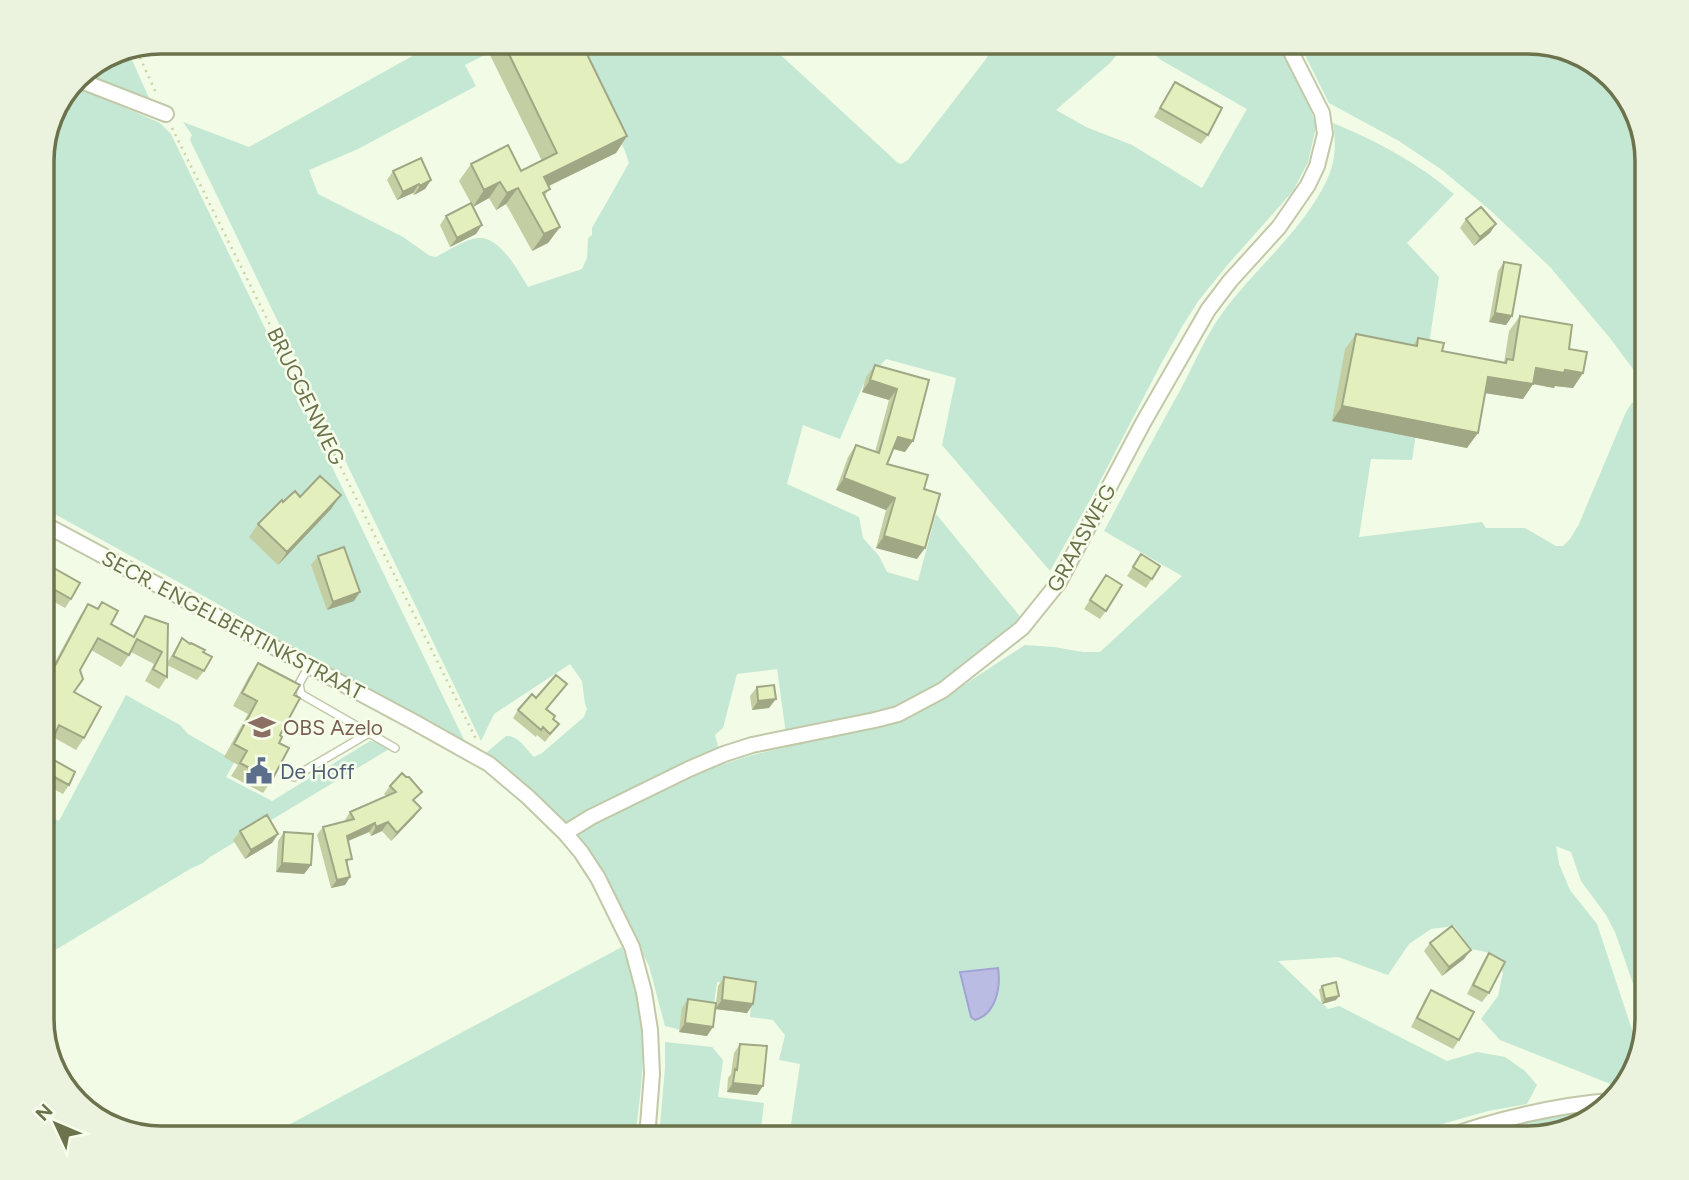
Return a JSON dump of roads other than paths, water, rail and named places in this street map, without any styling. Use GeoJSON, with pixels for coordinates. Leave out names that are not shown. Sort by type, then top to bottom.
{"type":"FeatureCollection","features":[{"type":"Feature","properties":{"kind":"street","name":"GRAASWEG"},"geometry":{"type":"LineString","coordinates":[[565,833],[591,817],[724,754],[752,745],[898,714],[943,690],[1022,628],[1059,582],[1143,423],[1208,310],[1230,281],[1279,227],[1308,185],[1317,166],[1325,134],[1322,113],[1292,54]]}},
{"type":"Feature","properties":{"kind":"street"},"geometry":{"type":"LineString","coordinates":[[88,84],[166,114]]}},
{"type":"Feature","properties":{"kind":"street","name":"SECR. ENGELBERTINKSTRAAT"},"geometry":{"type":"LineString","coordinates":[[54,529],[488,764],[528,797],[565,833],[598,878],[632,947],[644,992],[650,1030],[652,1074],[648,1126]]}},
{"type":"Feature","properties":{"kind":"street"},"geometry":{"type":"LineString","coordinates":[[1480,1126],[1535,1113],[1591,1104]]}},
{"type":"Feature","properties":{"kind":"lane"},"geometry":{"type":"LineString","coordinates":[[309,666],[299,684],[301,694],[396,748]]}},
{"type":"Feature","properties":{"kind":"lane"},"geometry":{"type":"LineString","coordinates":[[294,777],[369,733]]}},
{"type":"Feature","properties":{"kind":"water"},"geometry":{"type":"Polygon","coordinates":[[[998,968],[998,991],[992,1006],[982,1017],[975,1020],[971,1017],[960,972],[998,968]]]}},
{"type":"Feature","properties":{"kind":"place","name":"OBS Azelo"},"geometry":{"type":"Point","coordinates":[262,727]}},
{"type":"Feature","properties":{"kind":"place","name":"De Hoff"},"geometry":{"type":"Point","coordinates":[259,771]}}]}
